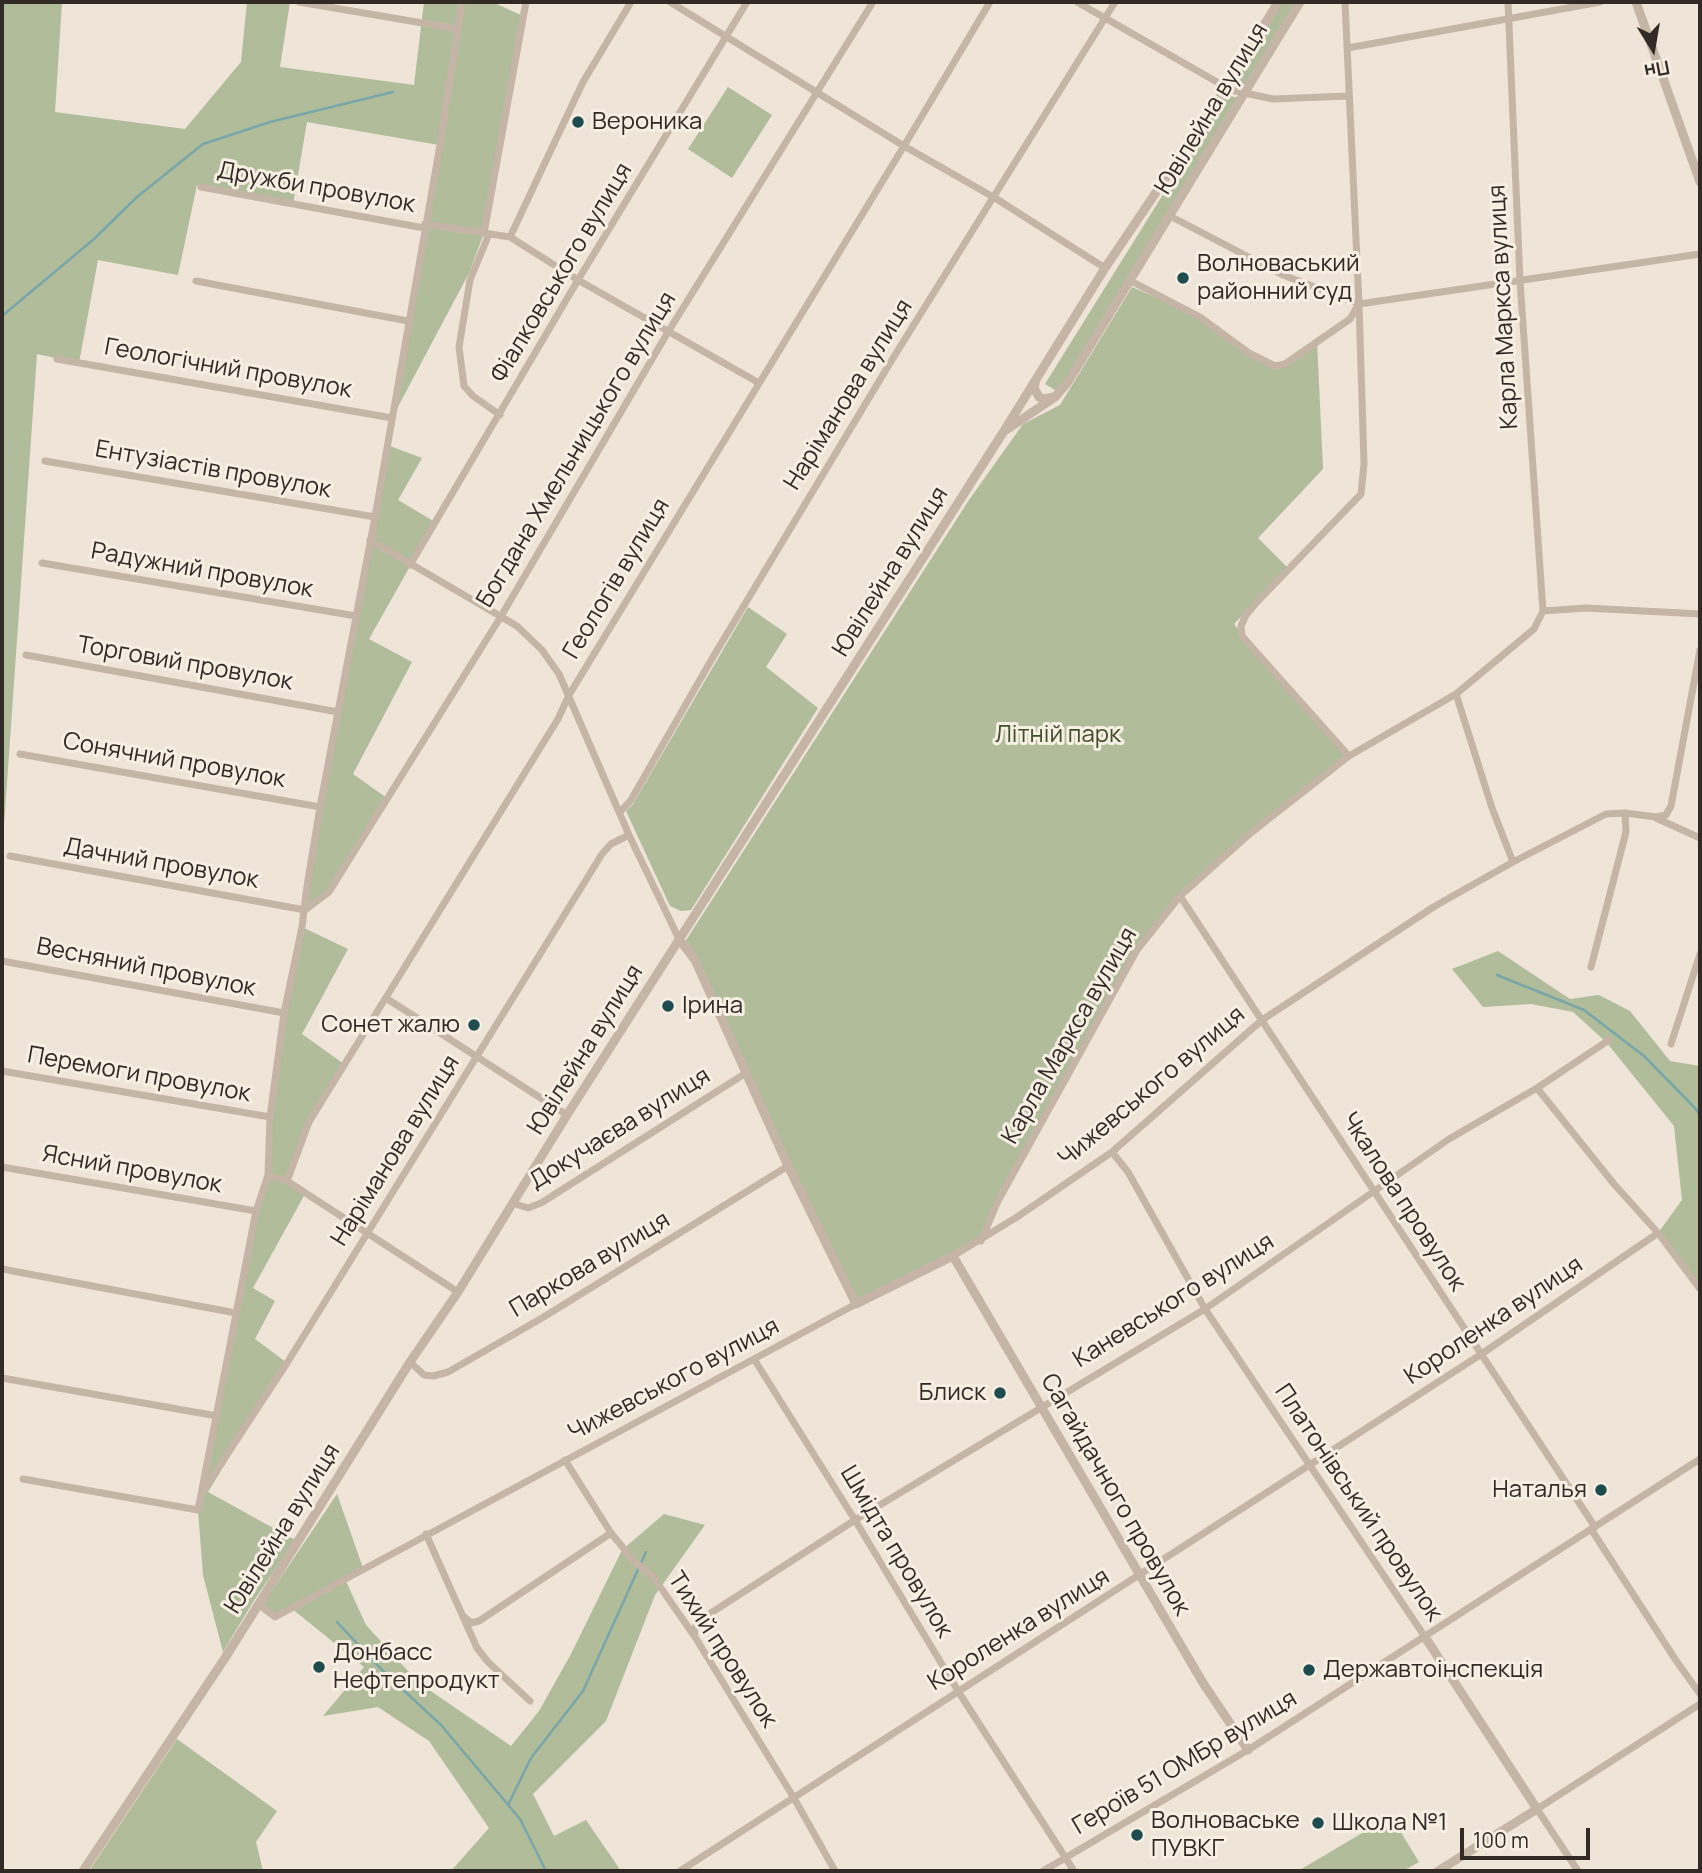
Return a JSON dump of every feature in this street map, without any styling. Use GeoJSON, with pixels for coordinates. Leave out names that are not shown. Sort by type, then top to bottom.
{"type":"FeatureCollection","features":[{"type":"Feature","properties":{"kind":"street"},"geometry":{"type":"LineString","coordinates":[[299,2],[457,29]]}},
{"type":"Feature","properties":{"kind":"street"},"geometry":{"type":"LineString","coordinates":[[23,1479],[198,1510],[256,1212],[268,1175],[270,1117],[284,1013],[375,517],[462,2]]}},
{"type":"Feature","properties":{"kind":"street"},"geometry":{"type":"LineString","coordinates":[[500,415],[472,396],[464,386],[459,347],[470,280],[487,234],[526,2]]}},
{"type":"Feature","properties":{"kind":"street"},"geometry":{"type":"LineString","coordinates":[[631,2],[583,82],[509,237],[578,280],[759,383]]}},
{"type":"Feature","properties":{"kind":"street"},"geometry":{"type":"LineString","coordinates":[[670,2],[904,146],[995,198],[1105,268]]}},
{"type":"Feature","properties":{"kind":"street","name":"Фіалковського вулиця"},"geometry":{"type":"LineString","coordinates":[[410,565],[578,280],[747,2]]}},
{"type":"Feature","properties":{"kind":"street","name":"Богдана Хмельницького вулиця"},"geometry":{"type":"LineString","coordinates":[[305,909],[329,892],[500,618],[668,332],[873,2]]}},
{"type":"Feature","properties":{"kind":"street","name":"Геологів вулиця"},"geometry":{"type":"LineString","coordinates":[[288,1181],[309,1122],[558,719],[569,695],[990,2]]}},
{"type":"Feature","properties":{"kind":"street"},"geometry":{"type":"LineString","coordinates":[[1077,2],[1227,87],[1246,94],[1273,99],[1349,96]]}},
{"type":"Feature","properties":{"kind":"street","name":"Наріманова вулиця"},"geometry":{"type":"LineString","coordinates":[[620,812],[631,800],[713,657],[890,363],[1115,2]]}},
{"type":"Feature","properties":{"kind":"street","name":"Ювілейна вулиця"},"geometry":{"type":"LineString","coordinates":[[83,1871],[203,1692],[1105,268],[1227,87],[1278,2]]}},
{"type":"Feature","properties":{"kind":"street","name":"Ювілейна вулиця"},"geometry":{"type":"LineString","coordinates":[[1004,431],[1055,397],[1068,382],[1300,2]]}},
{"type":"Feature","properties":{"kind":"street"},"geometry":{"type":"LineString","coordinates":[[1345,2],[1359,304],[1364,464],[1361,494],[1246,615],[1241,626],[1242,636],[1349,756]]}},
{"type":"Feature","properties":{"kind":"street","name":"Карла Маркса вулиця"},"geometry":{"type":"LineString","coordinates":[[981,1241],[998,1201],[1137,950],[1180,896],[1252,832],[1349,756],[1456,694],[1534,629],[1543,611],[1520,281],[1508,2]]}},
{"type":"Feature","properties":{"kind":"street"},"geometry":{"type":"LineString","coordinates":[[1348,48],[1600,2]]}},
{"type":"Feature","properties":{"kind":"street"},"geometry":{"type":"LineString","coordinates":[[1636,2],[1700,183]]}},
{"type":"Feature","properties":{"kind":"street","name":"Дружби провулок"},"geometry":{"type":"LineString","coordinates":[[201,187],[425,226],[509,237]]}},
{"type":"Feature","properties":{"kind":"street"},"geometry":{"type":"LineString","coordinates":[[1170,216],[1283,275],[1359,304],[1700,254]]}},
{"type":"Feature","properties":{"kind":"street"},"geometry":{"type":"LineString","coordinates":[[1129,280],[1200,317],[1250,353],[1275,366],[1285,363],[1350,319],[1359,304]]}},
{"type":"Feature","properties":{"kind":"street"},"geometry":{"type":"LineString","coordinates":[[195,281],[408,321]]}},
{"type":"Feature","properties":{"kind":"street","name":"Геологічний провулок"},"geometry":{"type":"LineString","coordinates":[[57,359],[392,418]]}},
{"type":"Feature","properties":{"kind":"street"},"geometry":{"type":"LineString","coordinates":[[1036,378],[1034,388],[1039,397],[1055,397]]}},
{"type":"Feature","properties":{"kind":"street","name":"Ентузіастів провулок"},"geometry":{"type":"LineString","coordinates":[[45,461],[375,517]]}},
{"type":"Feature","properties":{"kind":"street"},"geometry":{"type":"LineString","coordinates":[[370,540],[517,626],[542,650],[559,674],[629,835],[679,939],[695,960],[788,1166],[856,1304]]}},
{"type":"Feature","properties":{"kind":"street","name":"Радужний провулок"},"geometry":{"type":"LineString","coordinates":[[42,563],[356,616]]}},
{"type":"Feature","properties":{"kind":"street"},"geometry":{"type":"LineString","coordinates":[[1543,611],[1586,608],[1700,614]]}},
{"type":"Feature","properties":{"kind":"street"},"geometry":{"type":"LineString","coordinates":[[1656,817],[1666,815],[1671,806],[1700,650]]}},
{"type":"Feature","properties":{"kind":"street","name":"Торговий провулок"},"geometry":{"type":"LineString","coordinates":[[26,655],[338,712]]}},
{"type":"Feature","properties":{"kind":"street"},"geometry":{"type":"LineString","coordinates":[[1456,694],[1492,808],[1513,862]]}},
{"type":"Feature","properties":{"kind":"street","name":"Сонячний провулок"},"geometry":{"type":"LineString","coordinates":[[20,754],[320,807]]}},
{"type":"Feature","properties":{"kind":"street"},"geometry":{"type":"LineString","coordinates":[[1591,967],[1626,832],[1625,813]]}},
{"type":"Feature","properties":{"kind":"street","name":"Чижевського вулиця"},"geometry":{"type":"LineString","coordinates":[[258,1604],[275,1617],[856,1304],[981,1241],[1112,1152],[1262,1020],[1435,906],[1513,862],[1606,814],[1625,813],[1656,817],[1700,838]]}},
{"type":"Feature","properties":{"kind":"street","name":"Наріманова вулиця"},"geometry":{"type":"LineString","coordinates":[[201,1494],[287,1363],[602,854],[611,844],[629,835]]}},
{"type":"Feature","properties":{"kind":"street","name":"Дачний провулок"},"geometry":{"type":"LineString","coordinates":[[10,856],[305,909]]}},
{"type":"Feature","properties":{"kind":"street","name":"Чкалова провулок"},"geometry":{"type":"LineString","coordinates":[[1180,896],[1700,1694]]}},
{"type":"Feature","properties":{"kind":"street"},"geometry":{"type":"LineString","coordinates":[[1671,1044],[1700,954]]}},
{"type":"Feature","properties":{"kind":"street","name":"Весняний провулок"},"geometry":{"type":"LineString","coordinates":[[2,961],[284,1013]]}},
{"type":"Feature","properties":{"kind":"street"},"geometry":{"type":"LineString","coordinates":[[386,998],[567,1115]]}},
{"type":"Feature","properties":{"kind":"street","name":"Каневського вулиця"},"geometry":{"type":"LineString","coordinates":[[695,1637],[694,1629],[700,1620],[856,1520],[1205,1309],[1449,1139],[1537,1088],[1609,1040]]}},
{"type":"Feature","properties":{"kind":"street","name":"Перемоги провулок"},"geometry":{"type":"LineString","coordinates":[[2,1071],[270,1117]]}},
{"type":"Feature","properties":{"kind":"street","name":"Докучаєва вулиця"},"geometry":{"type":"LineString","coordinates":[[512,1203],[528,1208],[541,1203],[746,1073]]}},
{"type":"Feature","properties":{"kind":"street"},"geometry":{"type":"LineString","coordinates":[[1537,1088],[1614,1184],[1658,1233],[1700,1289]]}},
{"type":"Feature","properties":{"kind":"street","name":"Платонівський провулок"},"geometry":{"type":"LineString","coordinates":[[1112,1152],[1128,1172],[1205,1309],[1578,1871]]}},
{"type":"Feature","properties":{"kind":"street","name":"Паркова вулиця"},"geometry":{"type":"LineString","coordinates":[[410,1362],[424,1375],[433,1376],[448,1372],[542,1318],[788,1166]]}},
{"type":"Feature","properties":{"kind":"street","name":"Ясний провулок"},"geometry":{"type":"LineString","coordinates":[[2,1167],[256,1212]]}},
{"type":"Feature","properties":{"kind":"street"},"geometry":{"type":"LineString","coordinates":[[268,1175],[288,1181],[458,1292]]}},
{"type":"Feature","properties":{"kind":"street","name":"Короленка вулиця"},"geometry":{"type":"LineString","coordinates":[[680,1871],[1480,1355],[1658,1233]]}},
{"type":"Feature","properties":{"kind":"street","name":"Сагайдачного провулок"},"geometry":{"type":"LineString","coordinates":[[953,1256],[1203,1683],[1248,1750]]}},
{"type":"Feature","properties":{"kind":"street"},"geometry":{"type":"LineString","coordinates":[[2,1269],[236,1313]]}},
{"type":"Feature","properties":{"kind":"street","name":"Шмідта провулок"},"geometry":{"type":"LineString","coordinates":[[754,1359],[856,1520],[958,1691],[1074,1871]]}},
{"type":"Feature","properties":{"kind":"street"},"geometry":{"type":"LineString","coordinates":[[2,1378],[216,1416]]}},
{"type":"Feature","properties":{"kind":"street","name":"Героїв 51 ОМБр вулиця"},"geometry":{"type":"LineString","coordinates":[[1043,1871],[1248,1750],[1700,1459]]}},
{"type":"Feature","properties":{"kind":"street","name":"Тихий провулок"},"geometry":{"type":"LineString","coordinates":[[565,1460],[611,1534],[634,1561],[654,1578],[695,1637],[794,1798],[835,1871]]}},
{"type":"Feature","properties":{"kind":"street"},"geometry":{"type":"LineString","coordinates":[[426,1534],[477,1648],[488,1662],[530,1701]]}},
{"type":"Feature","properties":{"kind":"street"},"geometry":{"type":"LineString","coordinates":[[463,1616],[471,1623],[479,1621],[611,1534]]}},
{"type":"Feature","properties":{"kind":"street"},"geometry":{"type":"LineString","coordinates":[[1438,1871],[1700,1704]]}},
{"type":"Feature","properties":{"kind":"green space"},"geometry":{"type":"Polygon","coordinates":[[[2,2],[62,2],[55,112],[185,129],[241,62],[247,2],[290,2],[280,67],[414,85],[424,2],[498,2],[497,4],[523,16],[484,233],[469,273],[392,418],[439,145],[307,122],[293,204],[197,185],[178,275],[98,260],[79,363],[37,354],[2,854],[2,2]]]}},
{"type":"Feature","properties":{"kind":"green space"},"geometry":{"type":"Polygon","coordinates":[[[1282,2],[1298,2],[1247,85],[1233,82],[1282,2]]]}},
{"type":"Feature","properties":{"kind":"green space"},"geometry":{"type":"Polygon","coordinates":[[[728,87],[772,115],[732,178],[688,149],[728,87]]]}},
{"type":"Feature","properties":{"kind":"green space"},"geometry":{"type":"Polygon","coordinates":[[[1225,95],[1240,98],[1060,393],[1045,384],[1225,95]]]}},
{"type":"Feature","properties":{"kind":"green space","name":"Літній парк"},"geometry":{"type":"Polygon","coordinates":[[[1132,287],[1200,317],[1264,362],[1285,364],[1317,341],[1323,469],[1258,538],[1289,569],[1234,624],[1349,756],[1180,896],[1137,950],[998,1201],[981,1241],[856,1304],[731,1038],[683,945],[969,500],[1023,424],[1060,405],[1132,287]]]}},
{"type":"Feature","properties":{"kind":"green space"},"geometry":{"type":"Polygon","coordinates":[[[387,445],[422,458],[398,500],[435,522],[369,639],[412,662],[353,774],[387,798],[329,892],[305,910],[387,445]]]}},
{"type":"Feature","properties":{"kind":"green space"},"geometry":{"type":"Polygon","coordinates":[[[748,607],[787,634],[766,667],[818,708],[691,910],[681,911],[670,906],[626,811],[633,804],[748,607]]]}},
{"type":"Feature","properties":{"kind":"green space"},"geometry":{"type":"Polygon","coordinates":[[[302,927],[348,949],[302,1034],[344,1064],[309,1122],[288,1181],[305,1194],[253,1288],[275,1301],[255,1339],[287,1363],[208,1492],[295,1540],[223,1652],[203,1575],[198,1510],[256,1211],[268,1176],[270,1117],[284,1013],[302,927]]]}},
{"type":"Feature","properties":{"kind":"green space"},"geometry":{"type":"Polygon","coordinates":[[[1498,951],[1570,999],[1599,995],[1630,1011],[1670,1061],[1700,1066],[1700,1289],[1658,1233],[1682,1200],[1674,1126],[1607,1043],[1573,1012],[1531,1004],[1483,1007],[1452,969],[1498,951]]]}},
{"type":"Feature","properties":{"kind":"green space"},"geometry":{"type":"Polygon","coordinates":[[[337,1494],[363,1568],[345,1579],[366,1625],[419,1683],[511,1746],[539,1711],[571,1654],[622,1550],[664,1514],[705,1525],[655,1595],[606,1721],[533,1794],[554,1836],[586,1820],[621,1871],[451,1871],[489,1828],[429,1741],[378,1707],[323,1716],[364,1667],[291,1608],[275,1617],[261,1607],[337,1494]]]}},
{"type":"Feature","properties":{"kind":"green space"},"geometry":{"type":"Polygon","coordinates":[[[177,1739],[277,1811],[256,1842],[263,1871],[89,1871],[177,1739]]]}},
{"type":"Feature","properties":{"kind":"green space"},"geometry":{"type":"Polygon","coordinates":[[[1391,1816],[1419,1862],[1403,1871],[1298,1871],[1391,1816]]]}},
{"type":"Feature","properties":{"kind":"waterway"},"geometry":{"type":"LineString","coordinates":[[2,316],[94,239],[137,197],[203,144],[270,122],[393,92]]}},
{"type":"Feature","properties":{"kind":"waterway"},"geometry":{"type":"LineString","coordinates":[[1497,975],[1584,1010],[1644,1056],[1700,1115]]}},
{"type":"Feature","properties":{"kind":"waterway"},"geometry":{"type":"LineString","coordinates":[[508,1805],[531,1758],[583,1691],[646,1552]]}},
{"type":"Feature","properties":{"kind":"waterway"},"geometry":{"type":"LineString","coordinates":[[337,1622],[382,1670],[441,1725],[520,1819],[546,1871]]}},
{"type":"Feature","properties":{"kind":"place","name":"Вероника"},"geometry":{"type":"Point","coordinates":[578,122]}},
{"type":"Feature","properties":{"kind":"place","name":"Волноваський районний суд"},"geometry":{"type":"Point","coordinates":[1183,278]}},
{"type":"Feature","properties":{"kind":"place","name":"Ірина"},"geometry":{"type":"Point","coordinates":[668,1006]}},
{"type":"Feature","properties":{"kind":"place","name":"Сонет жалю"},"geometry":{"type":"Point","coordinates":[474,1025]}},
{"type":"Feature","properties":{"kind":"place","name":"Блиск"},"geometry":{"type":"Point","coordinates":[1000,1393]}},
{"type":"Feature","properties":{"kind":"place","name":"Наталья"},"geometry":{"type":"Point","coordinates":[1601,1490]}},
{"type":"Feature","properties":{"kind":"place","name":"Донбасс Нефтепродукт"},"geometry":{"type":"Point","coordinates":[319,1667]}},
{"type":"Feature","properties":{"kind":"place","name":"Державтоінспекція"},"geometry":{"type":"Point","coordinates":[1309,1670]}},
{"type":"Feature","properties":{"kind":"place","name":"Школа №1"},"geometry":{"type":"Point","coordinates":[1318,1823]}},
{"type":"Feature","properties":{"kind":"place","name":"Волноваське ПУВКГ"},"geometry":{"type":"Point","coordinates":[1137,1835]}}]}
